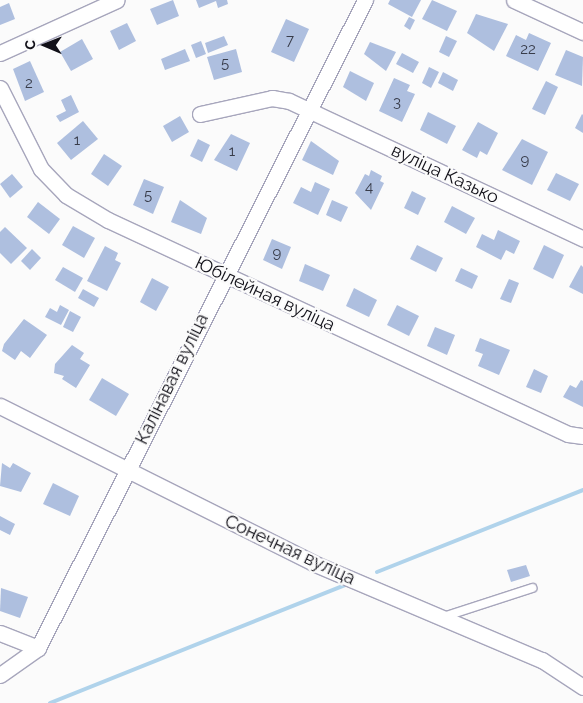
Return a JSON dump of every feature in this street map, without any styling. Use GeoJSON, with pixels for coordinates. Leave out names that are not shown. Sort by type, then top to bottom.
{"type":"FeatureCollection","features":[{"type":"Feature","properties":{"kind":"street"},"geometry":{"type":"LineString","coordinates":[[0,53],[117,0]]}},
{"type":"Feature","properties":{"kind":"street","name":"Калінавая вуліца"},"geometry":{"type":"LineString","coordinates":[[38,648],[307,109],[365,0]]}},
{"type":"Feature","properties":{"kind":"street"},"geometry":{"type":"LineString","coordinates":[[514,0],[583,32]]}},
{"type":"Feature","properties":{"kind":"street","name":"Юбілейная вуліца"},"geometry":{"type":"LineString","coordinates":[[0,88],[41,169],[66,195],[108,220],[224,275],[568,434],[583,436]]}},
{"type":"Feature","properties":{"kind":"street"},"geometry":{"type":"LineString","coordinates":[[200,114],[272,98],[307,109]]}},
{"type":"Feature","properties":{"kind":"street","name":"вуліца Казько"},"geometry":{"type":"LineString","coordinates":[[307,109],[583,239]]}},
{"type":"Feature","properties":{"kind":"street","name":"Сонечная вуліца"},"geometry":{"type":"LineString","coordinates":[[0,406],[312,563],[542,660],[583,687]]}},
{"type":"Feature","properties":{"kind":"street"},"geometry":{"type":"LineString","coordinates":[[0,632],[38,648]]}},
{"type":"Feature","properties":{"kind":"street"},"geometry":{"type":"LineString","coordinates":[[0,675],[38,648]]}},
{"type":"Feature","properties":{"kind":"lane"},"geometry":{"type":"LineString","coordinates":[[441,617],[532,588]]}},
{"type":"Feature","properties":{"kind":"building"},"geometry":{"type":"Polygon","coordinates":[[[173,0],[179,16],[157,25],[150,9],[173,0]]]}},
{"type":"Feature","properties":{"kind":"building"},"geometry":{"type":"Polygon","coordinates":[[[196,0],[227,0],[228,4],[218,8],[216,1],[199,8],[196,0]]]}},
{"type":"Feature","properties":{"kind":"building"},"geometry":{"type":"Polygon","coordinates":[[[390,0],[421,0],[412,17],[388,4],[390,0]]]}},
{"type":"Feature","properties":{"kind":"building"},"geometry":{"type":"Polygon","coordinates":[[[432,0],[457,11],[447,31],[422,19],[432,0]]]}},
{"type":"Feature","properties":{"kind":"building"},"geometry":{"type":"Polygon","coordinates":[[[9,3],[15,19],[0,25],[0,7],[9,3]]]}},
{"type":"Feature","properties":{"kind":"building"},"geometry":{"type":"Polygon","coordinates":[[[476,14],[508,24],[494,51],[467,33],[476,14]]]}},
{"type":"Feature","properties":{"kind":"building"},"geometry":{"type":"Polygon","coordinates":[[[409,17],[415,20],[410,30],[404,26],[409,17]]]}},
{"type":"Feature","properties":{"kind":"building"},"geometry":{"type":"Polygon","coordinates":[[[286,19],[309,29],[294,62],[271,52],[286,19]]]}},
{"type":"Feature","properties":{"kind":"building"},"geometry":{"type":"Polygon","coordinates":[[[127,23],[136,41],[119,50],[110,31],[127,23]]]}},
{"type":"Feature","properties":{"kind":"building"},"geometry":{"type":"Polygon","coordinates":[[[529,33],[551,43],[538,71],[506,56],[516,35],[526,40],[529,33]]]}},
{"type":"Feature","properties":{"kind":"building"},"geometry":{"type":"Polygon","coordinates":[[[224,36],[228,45],[208,53],[205,43],[224,36]]]}},
{"type":"Feature","properties":{"kind":"building"},"geometry":{"type":"Polygon","coordinates":[[[446,36],[457,41],[449,57],[439,52],[446,36]]]}},
{"type":"Feature","properties":{"kind":"building"},"geometry":{"type":"Polygon","coordinates":[[[82,39],[93,59],[71,71],[60,52],[82,39]]]}},
{"type":"Feature","properties":{"kind":"building"},"geometry":{"type":"Polygon","coordinates":[[[201,41],[206,54],[196,58],[191,45],[201,41]]]}},
{"type":"Feature","properties":{"kind":"building"},"geometry":{"type":"Polygon","coordinates":[[[370,42],[396,52],[386,71],[364,54],[370,42]]]}},
{"type":"Feature","properties":{"kind":"building"},"geometry":{"type":"Polygon","coordinates":[[[185,49],[190,61],[165,70],[161,59],[185,49]]]}},
{"type":"Feature","properties":{"kind":"building"},"geometry":{"type":"Polygon","coordinates":[[[236,49],[242,72],[214,80],[207,57],[236,49]]]}},
{"type":"Feature","properties":{"kind":"building"},"geometry":{"type":"Polygon","coordinates":[[[566,50],[583,57],[582,86],[555,75],[566,50]]]}},
{"type":"Feature","properties":{"kind":"building"},"geometry":{"type":"Polygon","coordinates":[[[402,53],[419,62],[413,73],[396,64],[402,53]]]}},
{"type":"Feature","properties":{"kind":"building"},"geometry":{"type":"Polygon","coordinates":[[[30,61],[44,92],[25,101],[13,69],[30,61]]]}},
{"type":"Feature","properties":{"kind":"building"},"geometry":{"type":"Polygon","coordinates":[[[429,67],[439,72],[431,88],[422,83],[429,67]]]}},
{"type":"Feature","properties":{"kind":"building"},"geometry":{"type":"Polygon","coordinates":[[[350,71],[374,83],[366,101],[343,87],[350,71]]]}},
{"type":"Feature","properties":{"kind":"building"},"geometry":{"type":"Polygon","coordinates":[[[443,72],[458,80],[453,91],[438,83],[443,72]]]}},
{"type":"Feature","properties":{"kind":"building"},"geometry":{"type":"Polygon","coordinates":[[[394,78],[410,85],[407,91],[415,94],[402,122],[379,111],[394,78]]]}},
{"type":"Feature","properties":{"kind":"building"},"geometry":{"type":"Polygon","coordinates":[[[546,81],[558,87],[545,115],[532,109],[546,81]]]}},
{"type":"Feature","properties":{"kind":"building"},"geometry":{"type":"Polygon","coordinates":[[[71,95],[79,112],[60,122],[56,116],[66,111],[61,100],[71,95]]]}},
{"type":"Feature","properties":{"kind":"building"},"geometry":{"type":"Polygon","coordinates":[[[428,112],[456,126],[447,144],[420,130],[428,112]]]}},
{"type":"Feature","properties":{"kind":"building"},"geometry":{"type":"Polygon","coordinates":[[[583,115],[583,133],[575,128],[583,115]]]}},
{"type":"Feature","properties":{"kind":"building"},"geometry":{"type":"Polygon","coordinates":[[[180,116],[189,132],[172,142],[163,126],[180,116]]]}},
{"type":"Feature","properties":{"kind":"building"},"geometry":{"type":"Polygon","coordinates":[[[83,121],[98,139],[71,160],[57,143],[83,121]]]}},
{"type":"Feature","properties":{"kind":"building"},"geometry":{"type":"Polygon","coordinates":[[[478,122],[498,133],[487,155],[480,151],[477,158],[462,150],[478,122]]]}},
{"type":"Feature","properties":{"kind":"building"},"geometry":{"type":"Polygon","coordinates":[[[231,134],[250,143],[237,171],[214,160],[231,134]]]}},
{"type":"Feature","properties":{"kind":"building"},"geometry":{"type":"Polygon","coordinates":[[[198,139],[210,145],[202,162],[190,156],[198,139]]]}},
{"type":"Feature","properties":{"kind":"building"},"geometry":{"type":"Polygon","coordinates":[[[522,139],[548,152],[532,185],[502,170],[522,139]]]}},
{"type":"Feature","properties":{"kind":"building"},"geometry":{"type":"Polygon","coordinates":[[[311,141],[339,161],[333,175],[302,160],[311,141]]]}},
{"type":"Feature","properties":{"kind":"building"},"geometry":{"type":"Polygon","coordinates":[[[104,154],[122,166],[108,186],[91,174],[104,154]]]}},
{"type":"Feature","properties":{"kind":"building"},"geometry":{"type":"Polygon","coordinates":[[[371,170],[382,176],[380,181],[384,183],[371,210],[355,193],[365,174],[369,176],[371,170]]]}},
{"type":"Feature","properties":{"kind":"building"},"geometry":{"type":"Polygon","coordinates":[[[556,173],[579,184],[570,201],[547,190],[556,173]]]}},
{"type":"Feature","properties":{"kind":"building"},"geometry":{"type":"Polygon","coordinates":[[[12,174],[23,187],[10,198],[0,184],[12,174]]]}},
{"type":"Feature","properties":{"kind":"building"},"geometry":{"type":"Polygon","coordinates":[[[144,179],[164,187],[153,214],[133,205],[144,179]]]}},
{"type":"Feature","properties":{"kind":"building"},"geometry":{"type":"Polygon","coordinates":[[[315,182],[330,189],[318,215],[293,203],[301,187],[311,192],[315,182]]]}},
{"type":"Feature","properties":{"kind":"building"},"geometry":{"type":"Polygon","coordinates":[[[412,191],[426,198],[418,215],[404,208],[412,191]]]}},
{"type":"Feature","properties":{"kind":"building"},"geometry":{"type":"Polygon","coordinates":[[[180,200],[207,218],[201,234],[171,222],[180,200]]]}},
{"type":"Feature","properties":{"kind":"building"},"geometry":{"type":"Polygon","coordinates":[[[332,200],[348,207],[341,222],[326,215],[332,200]]]}},
{"type":"Feature","properties":{"kind":"building"},"geometry":{"type":"Polygon","coordinates":[[[38,202],[60,219],[49,234],[27,217],[38,202]]]}},
{"type":"Feature","properties":{"kind":"building"},"geometry":{"type":"Polygon","coordinates":[[[452,206],[475,218],[466,234],[444,222],[452,206]]]}},
{"type":"Feature","properties":{"kind":"building"},"geometry":{"type":"Polygon","coordinates":[[[73,226],[95,238],[84,258],[62,245],[73,226]]]}},
{"type":"Feature","properties":{"kind":"building"},"geometry":{"type":"Polygon","coordinates":[[[5,227],[27,248],[11,264],[0,253],[0,232],[5,227]]]}},
{"type":"Feature","properties":{"kind":"building"},"geometry":{"type":"Polygon","coordinates":[[[498,230],[520,241],[514,254],[506,250],[501,260],[476,247],[482,234],[494,240],[498,230]]]}},
{"type":"Feature","properties":{"kind":"building"},"geometry":{"type":"Polygon","coordinates":[[[272,239],[291,247],[282,269],[263,260],[272,239]]]}},
{"type":"Feature","properties":{"kind":"building"},"geometry":{"type":"Polygon","coordinates":[[[417,245],[443,258],[436,272],[410,259],[417,245]]]}},
{"type":"Feature","properties":{"kind":"building"},"geometry":{"type":"Polygon","coordinates":[[[544,245],[564,255],[553,279],[533,269],[544,245]]]}},
{"type":"Feature","properties":{"kind":"building"},"geometry":{"type":"Polygon","coordinates":[[[105,246],[118,253],[115,260],[121,263],[107,291],[87,281],[105,246]]]}},
{"type":"Feature","properties":{"kind":"building"},"geometry":{"type":"Polygon","coordinates":[[[32,249],[41,258],[30,270],[21,261],[32,249]]]}},
{"type":"Feature","properties":{"kind":"building"},"geometry":{"type":"Polygon","coordinates":[[[305,264],[330,275],[323,291],[299,281],[305,264]]]}},
{"type":"Feature","properties":{"kind":"building"},"geometry":{"type":"Polygon","coordinates":[[[581,265],[583,267],[583,294],[569,287],[581,265]]]}},
{"type":"Feature","properties":{"kind":"building"},"geometry":{"type":"Polygon","coordinates":[[[63,267],[83,278],[75,292],[55,280],[63,267]]]}},
{"type":"Feature","properties":{"kind":"building"},"geometry":{"type":"Polygon","coordinates":[[[461,268],[478,276],[472,289],[455,281],[461,268]]]}},
{"type":"Feature","properties":{"kind":"building"},"geometry":{"type":"Polygon","coordinates":[[[152,278],[169,287],[156,311],[140,302],[152,278]]]}},
{"type":"Feature","properties":{"kind":"building"},"geometry":{"type":"Polygon","coordinates":[[[509,279],[519,283],[511,303],[500,299],[509,279]]]}},
{"type":"Feature","properties":{"kind":"building"},"geometry":{"type":"Polygon","coordinates":[[[354,288],[377,300],[369,317],[346,306],[354,288]]]}},
{"type":"Feature","properties":{"kind":"building"},"geometry":{"type":"Polygon","coordinates":[[[83,289],[99,298],[94,307],[78,298],[83,289]]]}},
{"type":"Feature","properties":{"kind":"building"},"geometry":{"type":"Polygon","coordinates":[[[60,305],[69,310],[61,325],[45,317],[50,308],[57,312],[60,305]]]}},
{"type":"Feature","properties":{"kind":"building"},"geometry":{"type":"Polygon","coordinates":[[[397,305],[419,316],[409,336],[387,325],[397,305]]]}},
{"type":"Feature","properties":{"kind":"building"},"geometry":{"type":"Polygon","coordinates":[[[70,311],[81,317],[73,332],[63,327],[70,311]]]}},
{"type":"Feature","properties":{"kind":"building"},"geometry":{"type":"Polygon","coordinates":[[[24,319],[47,335],[30,358],[21,351],[15,360],[2,351],[4,344],[24,319]]]}},
{"type":"Feature","properties":{"kind":"building"},"geometry":{"type":"Polygon","coordinates":[[[435,327],[455,335],[447,355],[427,346],[435,327]]]}},
{"type":"Feature","properties":{"kind":"building"},"geometry":{"type":"Polygon","coordinates":[[[480,338],[510,350],[499,375],[478,366],[483,354],[475,351],[480,338]]]}},
{"type":"Feature","properties":{"kind":"building"},"geometry":{"type":"Polygon","coordinates":[[[72,345],[84,353],[80,359],[90,365],[76,388],[62,379],[64,376],[54,373],[55,364],[72,345]]]}},
{"type":"Feature","properties":{"kind":"building"},"geometry":{"type":"Polygon","coordinates":[[[534,369],[548,376],[541,393],[526,387],[534,369]]]}},
{"type":"Feature","properties":{"kind":"building"},"geometry":{"type":"Polygon","coordinates":[[[102,378],[129,394],[116,416],[89,400],[102,378]]]}},
{"type":"Feature","properties":{"kind":"building"},"geometry":{"type":"Polygon","coordinates":[[[581,380],[583,381],[583,407],[563,397],[570,385],[576,388],[581,380]]]}},
{"type":"Feature","properties":{"kind":"building"},"geometry":{"type":"Polygon","coordinates":[[[2,463],[10,468],[13,463],[31,473],[21,492],[0,486],[2,463]]]}},
{"type":"Feature","properties":{"kind":"building"},"geometry":{"type":"Polygon","coordinates":[[[53,483],[79,496],[70,516],[43,504],[53,483]]]}},
{"type":"Feature","properties":{"kind":"building"},"geometry":{"type":"Polygon","coordinates":[[[0,516],[15,524],[10,535],[0,530],[0,516]]]}},
{"type":"Feature","properties":{"kind":"building"},"geometry":{"type":"Polygon","coordinates":[[[526,565],[530,576],[511,582],[507,570],[526,565]]]}},
{"type":"Feature","properties":{"kind":"building"},"geometry":{"type":"Polygon","coordinates":[[[1,588],[28,597],[20,618],[0,611],[1,588]]]}},
{"type":"Feature","properties":{"kind":"waterway"},"geometry":{"type":"LineString","coordinates":[[377,572],[583,490]]}},
{"type":"Feature","properties":{"kind":"waterway"},"geometry":{"type":"LineString","coordinates":[[50,703],[350,583]]}}]}
